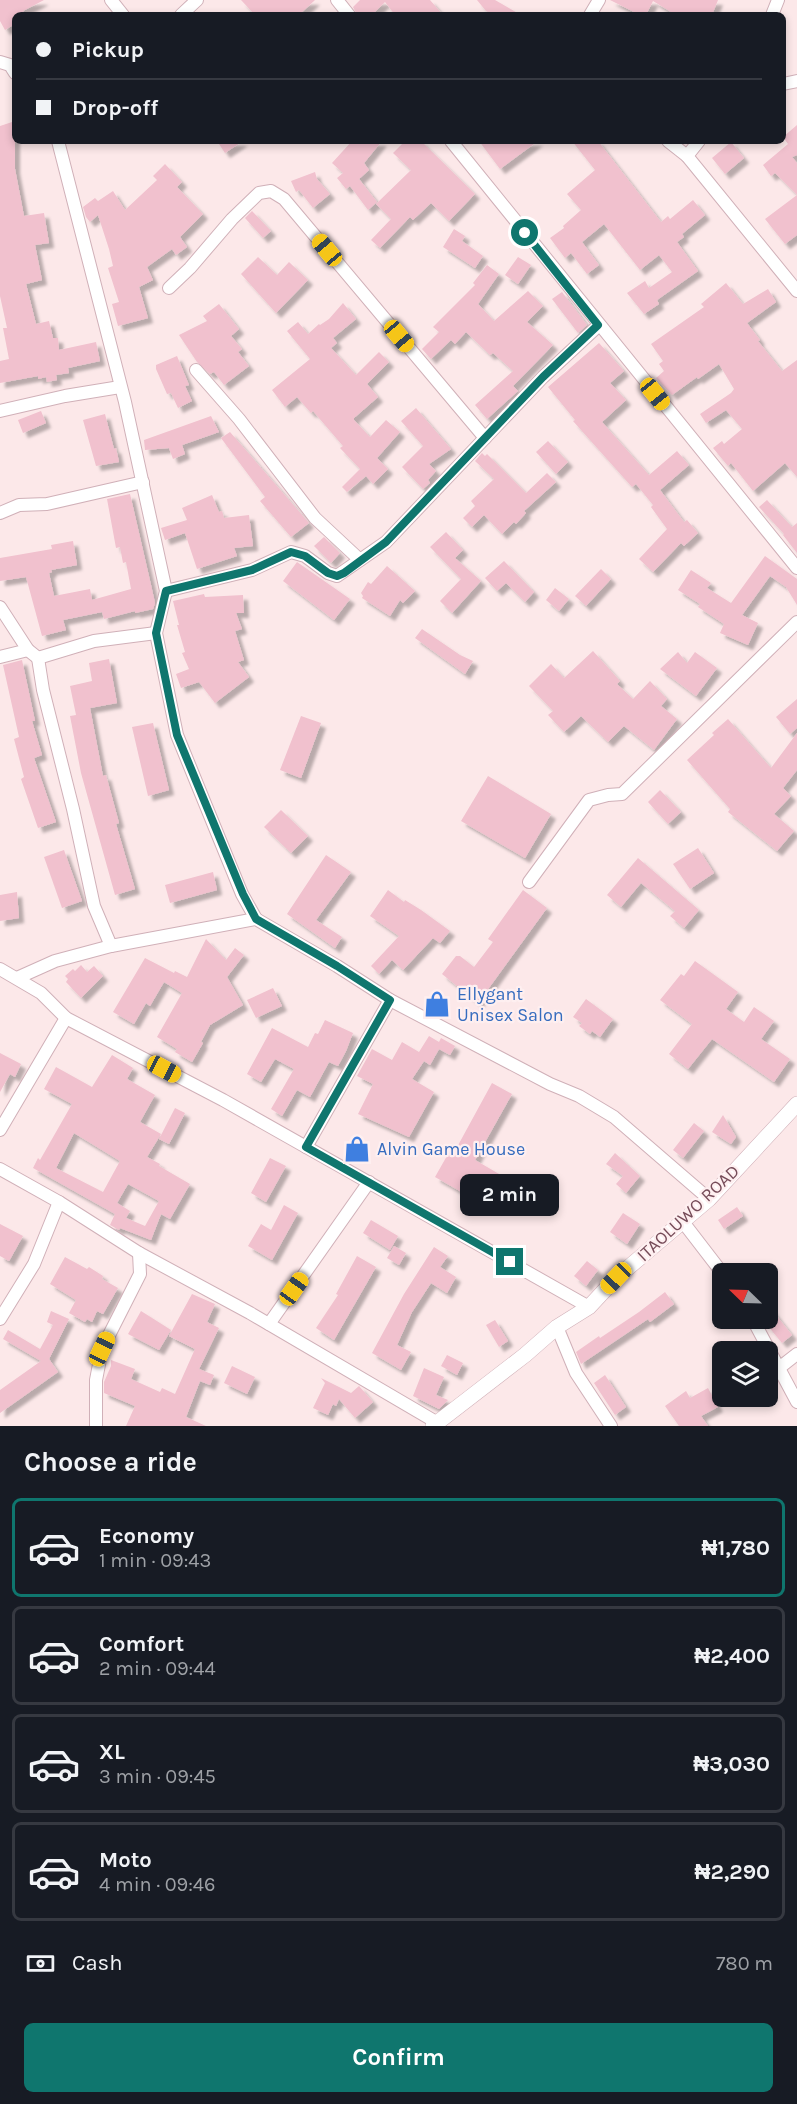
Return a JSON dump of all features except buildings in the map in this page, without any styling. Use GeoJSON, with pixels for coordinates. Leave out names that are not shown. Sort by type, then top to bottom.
{"type":"FeatureCollection","features":[{"type":"Feature","properties":{"kind":"street"},"geometry":{"type":"LineString","coordinates":[[111,0],[121,12]]}},
{"type":"Feature","properties":{"kind":"street"},"geometry":{"type":"LineString","coordinates":[[184,12],[197,0]]}},
{"type":"Feature","properties":{"kind":"street"},"geometry":{"type":"LineString","coordinates":[[337,0],[347,12]]}},
{"type":"Feature","properties":{"kind":"street"},"geometry":{"type":"LineString","coordinates":[[59,144],[143,482],[166,591],[156,633],[177,735],[243,894],[256,919],[390,1000],[550,1084],[579,1096],[614,1118],[709,1199]]}},
{"type":"Feature","properties":{"kind":"street"},"geometry":{"type":"LineString","coordinates":[[453,144],[797,568]]}},
{"type":"Feature","properties":{"kind":"street"},"geometry":{"type":"LineString","coordinates":[[672,144],[687,156],[797,291]]}},
{"type":"Feature","properties":{"kind":"street"},"geometry":{"type":"LineString","coordinates":[[687,156],[697,144]]}},
{"type":"Feature","properties":{"kind":"street"},"geometry":{"type":"LineString","coordinates":[[169,288],[259,193],[272,191],[284,199],[485,438]]}},
{"type":"Feature","properties":{"kind":"street"},"geometry":{"type":"LineString","coordinates":[[166,591],[252,570],[291,552],[305,556],[328,573],[337,576],[386,542],[543,377],[598,325]]}},
{"type":"Feature","properties":{"kind":"street"},"geometry":{"type":"LineString","coordinates":[[196,370],[239,419],[315,518],[360,560]]}},
{"type":"Feature","properties":{"kind":"street"},"geometry":{"type":"LineString","coordinates":[[0,411],[65,396],[120,387]]}},
{"type":"Feature","properties":{"kind":"street"},"geometry":{"type":"LineString","coordinates":[[0,513],[19,505],[47,504],[143,482]]}},
{"type":"Feature","properties":{"kind":"street"},"geometry":{"type":"LineString","coordinates":[[0,607],[28,650],[38,658],[43,690],[73,809],[94,906],[111,946]]}},
{"type":"Feature","properties":{"kind":"street"},"geometry":{"type":"LineString","coordinates":[[529,882],[589,800],[622,794],[797,622]]}},
{"type":"Feature","properties":{"kind":"street"},"geometry":{"type":"LineString","coordinates":[[38,658],[94,641],[156,633]]}},
{"type":"Feature","properties":{"kind":"street"},"geometry":{"type":"LineString","coordinates":[[0,657],[28,650]]}},
{"type":"Feature","properties":{"kind":"street"},"geometry":{"type":"LineString","coordinates":[[17,978],[55,961],[111,946],[256,919]]}},
{"type":"Feature","properties":{"kind":"street"},"geometry":{"type":"LineString","coordinates":[[0,969],[41,993],[66,1018],[222,1100],[589,1307]]}},
{"type":"Feature","properties":{"kind":"street"},"geometry":{"type":"LineString","coordinates":[[306,1147],[390,1000]]}},
{"type":"Feature","properties":{"kind":"street"},"geometry":{"type":"LineString","coordinates":[[0,1130],[66,1018]]}},
{"type":"Feature","properties":{"kind":"street","name":"ITAOLUWO ROAD"},"geometry":{"type":"LineString","coordinates":[[435,1424],[525,1355],[557,1327],[589,1307],[616,1278],[709,1199],[797,1104]]}},
{"type":"Feature","properties":{"kind":"street"},"geometry":{"type":"LineString","coordinates":[[0,1169],[59,1202],[139,1253],[269,1324],[435,1424]]}},
{"type":"Feature","properties":{"kind":"street"},"geometry":{"type":"LineString","coordinates":[[269,1324],[369,1182]]}},
{"type":"Feature","properties":{"kind":"street"},"geometry":{"type":"LineString","coordinates":[[0,1319],[34,1264],[59,1202]]}},
{"type":"Feature","properties":{"kind":"street"},"geometry":{"type":"LineString","coordinates":[[683,1222],[715,1263]]}},
{"type":"Feature","properties":{"kind":"street"},"geometry":{"type":"LineString","coordinates":[[96,1426],[96,1380],[102,1349],[140,1274],[139,1253]]}},
{"type":"Feature","properties":{"kind":"street"},"geometry":{"type":"LineString","coordinates":[[557,1327],[576,1373],[610,1426]]}},
{"type":"Feature","properties":{"kind":"street"},"geometry":{"type":"LineString","coordinates":[[758,1329],[797,1402]]}},
{"type":"Feature","properties":{"kind":"street"},"geometry":{"type":"LineString","coordinates":[[779,1368],[797,1354]]}},
{"type":"Feature","properties":{"kind":"place","name":"Ellygant Unisex Salon"},"geometry":{"type":"Point","coordinates":[437,1004]}},
{"type":"Feature","properties":{"kind":"place","name":"Alvin Game House"},"geometry":{"type":"Point","coordinates":[357,1149]}},
{"type":"Feature","properties":{"kind":"route"},"geometry":{"type":"LineString","coordinates":[[510,1262],[306,1147],[390,1000],[256,919],[243,894],[177,735],[156,633],[166,591],[252,570],[291,552],[305,556],[328,573],[337,576],[344,573],[386,542],[543,377],[598,325],[525,233]]}}]}
